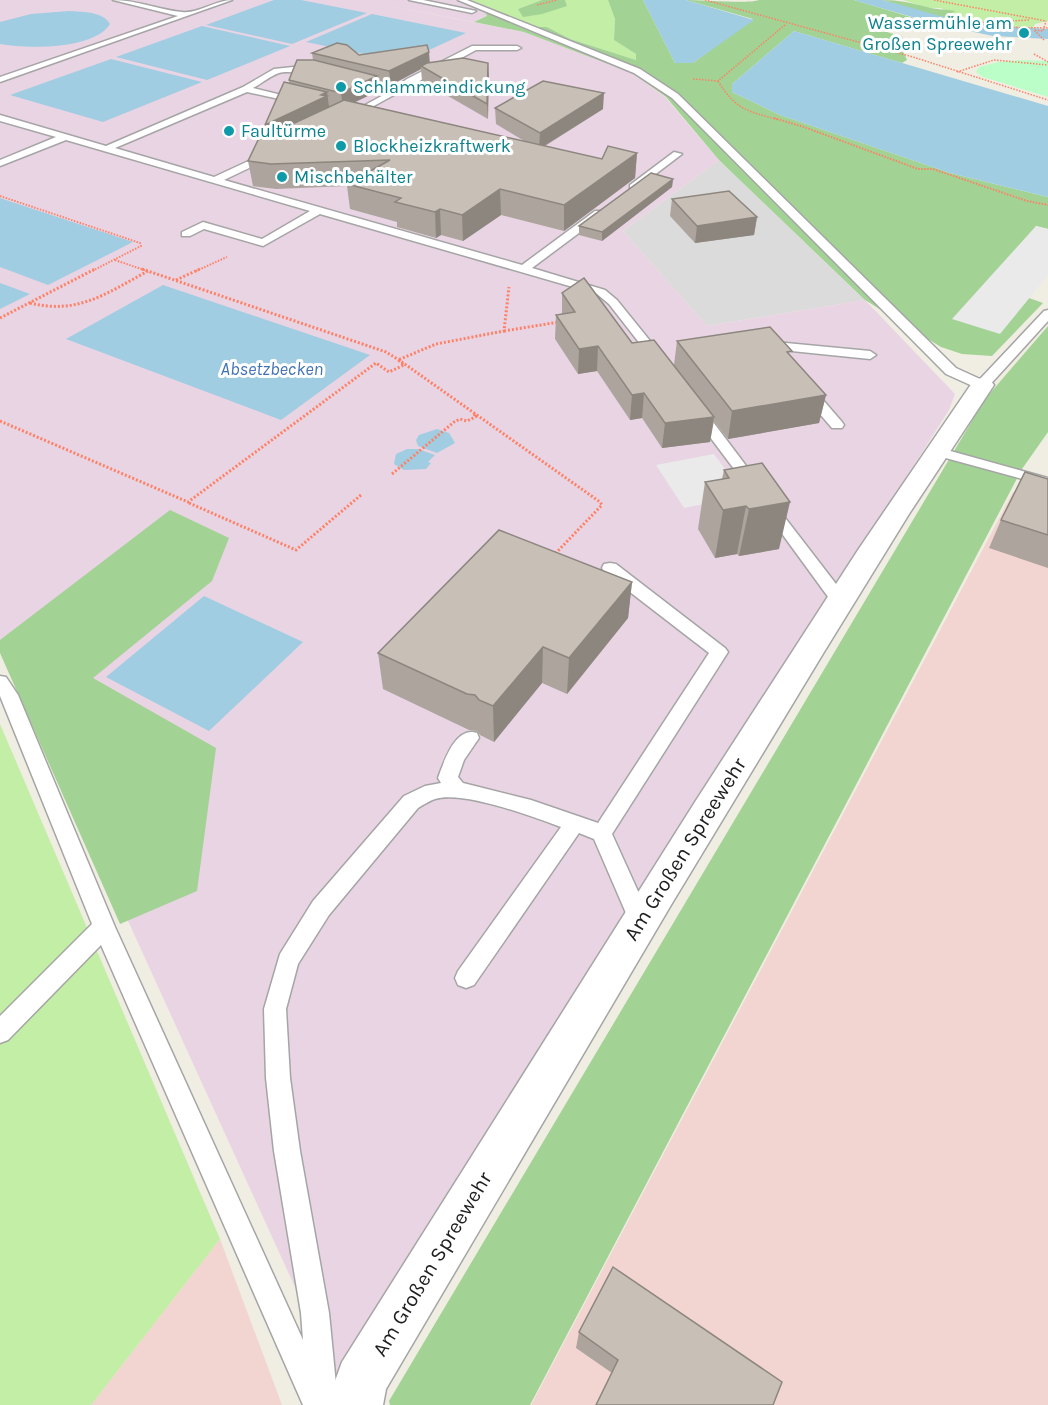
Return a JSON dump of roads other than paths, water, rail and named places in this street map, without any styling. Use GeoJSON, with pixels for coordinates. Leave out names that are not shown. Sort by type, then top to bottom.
{"type":"FeatureCollection","features":[{"type":"Feature","properties":{"kind":"street","name":"Am Großen Spreewehr"},"geometry":{"type":"LineString","coordinates":[[356,1405],[361,1381],[640,920],[840,601],[936,451],[982,385]]}},
{"type":"Feature","properties":{"kind":"lane"},"geometry":{"type":"LineString","coordinates":[[116,0],[185,15]]}},
{"type":"Feature","properties":{"kind":"lane"},"geometry":{"type":"LineString","coordinates":[[3,78],[229,0]]}},
{"type":"Feature","properties":{"kind":"lane"},"geometry":{"type":"LineString","coordinates":[[412,0],[502,17]]}},
{"type":"Feature","properties":{"kind":"lane"},"geometry":{"type":"LineString","coordinates":[[461,0],[638,71],[675,96],[951,371],[982,385]]}},
{"type":"Feature","properties":{"kind":"lane"},"geometry":{"type":"LineString","coordinates":[[340,116],[351,115],[392,94],[410,81],[475,48],[517,48]]}},
{"type":"Feature","properties":{"kind":"lane"},"geometry":{"type":"LineString","coordinates":[[106,149],[246,89],[277,71],[293,69],[327,73]]}},
{"type":"Feature","properties":{"kind":"lane"},"geometry":{"type":"LineString","coordinates":[[384,86],[393,90],[392,94]]}},
{"type":"Feature","properties":{"kind":"lane"},"geometry":{"type":"LineString","coordinates":[[246,89],[304,103]]}},
{"type":"Feature","properties":{"kind":"lane"},"geometry":{"type":"LineString","coordinates":[[0,118],[601,292],[613,302],[665,363]]}},
{"type":"Feature","properties":{"kind":"lane"},"geometry":{"type":"LineString","coordinates":[[0,164],[65,137]]}},
{"type":"Feature","properties":{"kind":"lane"},"geometry":{"type":"LineString","coordinates":[[216,180],[278,150]]}},
{"type":"Feature","properties":{"kind":"lane"},"geometry":{"type":"LineString","coordinates":[[620,197],[677,154]]}},
{"type":"Feature","properties":{"kind":"lane"},"geometry":{"type":"LineString","coordinates":[[518,267],[610,204]]}},
{"type":"Feature","properties":{"kind":"lane"},"geometry":{"type":"LineString","coordinates":[[186,234],[203,225],[263,243],[319,210]]}},
{"type":"Feature","properties":{"kind":"lane","name":"Am Großen Spreewehr"},"geometry":{"type":"LineString","coordinates":[[982,385],[1048,314]]}},
{"type":"Feature","properties":{"kind":"lane"},"geometry":{"type":"LineString","coordinates":[[783,363],[762,346],[870,355]]}},
{"type":"Feature","properties":{"kind":"lane"},"geometry":{"type":"LineString","coordinates":[[798,381],[837,425]]}},
{"type":"Feature","properties":{"kind":"lane"},"geometry":{"type":"LineString","coordinates":[[695,407],[840,601]]}},
{"type":"Feature","properties":{"kind":"lane"},"geometry":{"type":"LineString","coordinates":[[936,451],[1048,482]]}},
{"type":"Feature","properties":{"kind":"lane"},"geometry":{"type":"LineString","coordinates":[[602,833],[719,652],[610,568]]}},
{"type":"Feature","properties":{"kind":"lane"},"geometry":{"type":"LineString","coordinates":[[0,682],[9,695],[104,927],[318,1405]]}},
{"type":"Feature","properties":{"kind":"lane"},"geometry":{"type":"LineString","coordinates":[[457,789],[448,778],[455,757],[470,738]]}},
{"type":"Feature","properties":{"kind":"lane"},"geometry":{"type":"LineString","coordinates":[[323,1405],[315,1313],[287,1150],[278,1078],[275,1009],[288,961],[321,908],[411,802],[432,791],[457,789],[531,808],[602,833]]}},
{"type":"Feature","properties":{"kind":"lane"},"geometry":{"type":"LineString","coordinates":[[466,978],[574,825]]}},
{"type":"Feature","properties":{"kind":"lane"},"geometry":{"type":"LineString","coordinates":[[602,833],[640,920]]}},
{"type":"Feature","properties":{"kind":"lane"},"geometry":{"type":"LineString","coordinates":[[0,1032],[104,927]]}},
{"type":"Feature","properties":{"kind":"water"},"geometry":{"type":"Polygon","coordinates":[[[274,0],[301,0],[367,13],[292,44],[206,25],[274,0]]]}},
{"type":"Feature","properties":{"kind":"water"},"geometry":{"type":"Polygon","coordinates":[[[643,0],[686,0],[754,20],[693,63],[675,63],[643,0]]]}},
{"type":"Feature","properties":{"kind":"water"},"geometry":{"type":"Polygon","coordinates":[[[854,0],[883,0],[936,17],[994,30],[990,33],[956,27],[854,0]]]}},
{"type":"Feature","properties":{"kind":"water"},"geometry":{"type":"Polygon","coordinates":[[[69,11],[97,14],[110,24],[102,33],[90,39],[59,46],[26,47],[0,44],[0,22],[31,14],[69,11]]]}},
{"type":"Feature","properties":{"kind":"water"},"geometry":{"type":"Polygon","coordinates":[[[372,14],[466,33],[403,62],[306,42],[372,14]]]}},
{"type":"Feature","properties":{"kind":"water"},"geometry":{"type":"Polygon","coordinates":[[[202,26],[290,46],[207,80],[116,57],[202,26]]]}},
{"type":"Feature","properties":{"kind":"water"},"geometry":{"type":"Polygon","coordinates":[[[794,31],[1048,106],[1048,197],[950,173],[780,115],[732,92],[732,84],[794,31]]]}},
{"type":"Feature","properties":{"kind":"water"},"geometry":{"type":"Polygon","coordinates":[[[111,59],[202,82],[103,122],[10,95],[111,59]]]}},
{"type":"Feature","properties":{"kind":"water"},"geometry":{"type":"Polygon","coordinates":[[[0,198],[133,242],[48,285],[0,267],[0,198]]]}},
{"type":"Feature","properties":{"kind":"water"},"geometry":{"type":"Polygon","coordinates":[[[0,283],[30,294],[0,309],[0,283]]]}},
{"type":"Feature","properties":{"kind":"water","name":"Absetzbecken"},"geometry":{"type":"Polygon","coordinates":[[[163,285],[370,355],[281,420],[66,339],[163,285]]]}},
{"type":"Feature","properties":{"kind":"water"},"geometry":{"type":"Polygon","coordinates":[[[437,429],[449,433],[455,443],[437,453],[418,446],[416,440],[419,435],[437,429]]]}},
{"type":"Feature","properties":{"kind":"water"},"geometry":{"type":"Polygon","coordinates":[[[407,449],[418,449],[435,455],[428,462],[431,463],[426,469],[404,470],[394,464],[396,454],[407,449]]]}},
{"type":"Feature","properties":{"kind":"water"},"geometry":{"type":"Polygon","coordinates":[[[204,596],[303,642],[209,731],[106,677],[204,596]]]}},
{"type":"Feature","properties":{"kind":"waterway"},"geometry":{"type":"LineString","coordinates":[[871,0],[942,21],[993,31],[1048,34]]}},
{"type":"Feature","properties":{"kind":"place","name":"Wassermühle am Großen Spreewehr"},"geometry":{"type":"Point","coordinates":[1024,33]}},
{"type":"Feature","properties":{"kind":"place","name":"Schlammeindickung"},"geometry":{"type":"Point","coordinates":[341,87]}},
{"type":"Feature","properties":{"kind":"place","name":"Faultürme"},"geometry":{"type":"Point","coordinates":[229,131]}},
{"type":"Feature","properties":{"kind":"place","name":"Blockheizkraftwerk"},"geometry":{"type":"Point","coordinates":[341,146]}},
{"type":"Feature","properties":{"kind":"place","name":"Mischbehälter"},"geometry":{"type":"Point","coordinates":[282,177]}}]}
